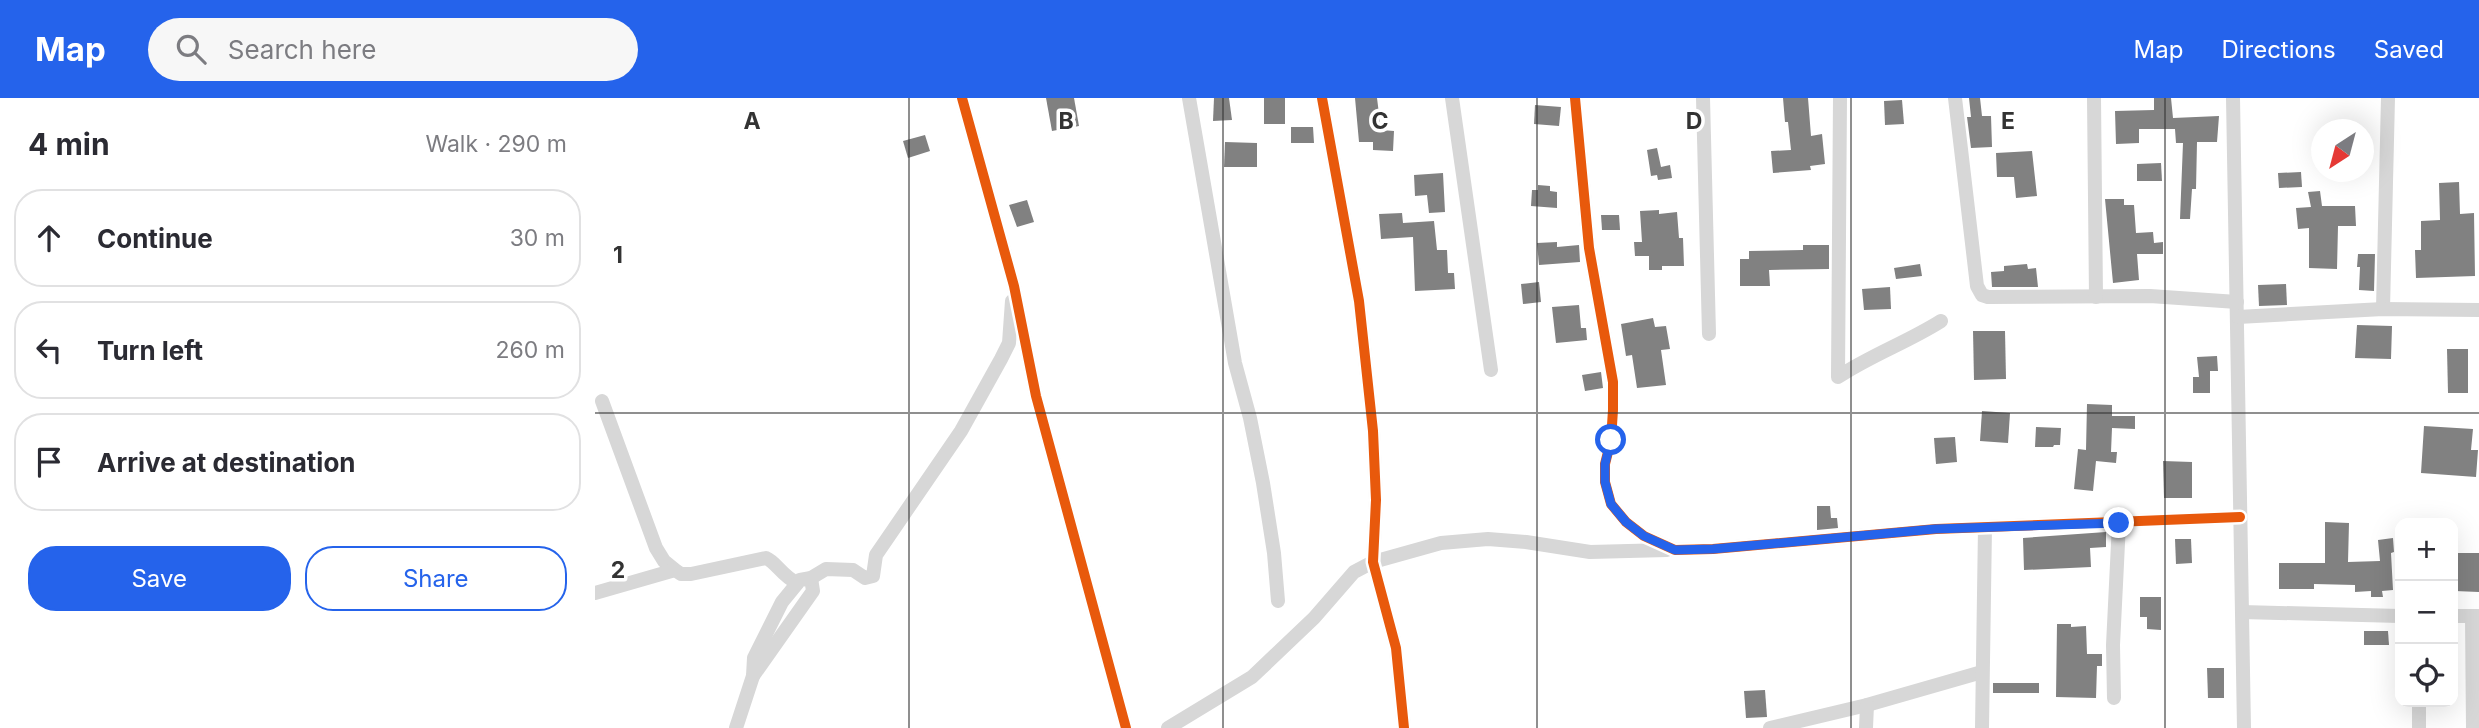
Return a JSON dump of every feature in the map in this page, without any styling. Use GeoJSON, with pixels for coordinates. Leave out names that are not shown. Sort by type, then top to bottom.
{"type":"FeatureCollection","features":[{"type":"Feature","properties":{"kind":"street"},"geometry":{"type":"LineString","coordinates":[[962,98],[1014,286],[1037,396],[1126,728]]}},
{"type":"Feature","properties":{"kind":"street"},"geometry":{"type":"LineString","coordinates":[[1189,98],[1235,363],[1250,418],[1263,484],[1274,553],[1277,601]]}},
{"type":"Feature","properties":{"kind":"street"},"geometry":{"type":"LineString","coordinates":[[1322,98],[1354,267],[1373,431],[1376,500],[1373,562],[1396,648],[1403,728]]}},
{"type":"Feature","properties":{"kind":"street"},"geometry":{"type":"LineString","coordinates":[[1452,98],[1491,370]]}},
{"type":"Feature","properties":{"kind":"street"},"geometry":{"type":"LineString","coordinates":[[1576,98],[1589,248],[1613,382],[1612,430],[1605,464],[1605,482],[1611,504],[1626,522],[1644,536],[1675,550]]}},
{"type":"Feature","properties":{"kind":"street"},"geometry":{"type":"LineString","coordinates":[[1703,98],[1709,334]]}},
{"type":"Feature","properties":{"kind":"street"},"geometry":{"type":"LineString","coordinates":[[1840,98],[1838,377],[1863,360],[1918,335],[1941,321]]}},
{"type":"Feature","properties":{"kind":"street"},"geometry":{"type":"LineString","coordinates":[[1955,98],[1979,292],[1988,297],[2150,296],[2237,302]]}},
{"type":"Feature","properties":{"kind":"street"},"geometry":{"type":"LineString","coordinates":[[2094,98],[2096,297]]}},
{"type":"Feature","properties":{"kind":"street"},"geometry":{"type":"LineString","coordinates":[[2234,98],[2244,728]]}},
{"type":"Feature","properties":{"kind":"street"},"geometry":{"type":"LineString","coordinates":[[2383,309],[2388,98]]}},
{"type":"Feature","properties":{"kind":"street"},"geometry":{"type":"LineString","coordinates":[[736,728],[753,676],[754,658],[782,602],[804,581],[826,569],[853,570],[865,578],[873,576],[876,555],[961,431],[1009,343],[1014,286]]}},
{"type":"Feature","properties":{"kind":"street"},"geometry":{"type":"LineString","coordinates":[[2238,317],[2383,309],[2479,310]]}},
{"type":"Feature","properties":{"kind":"street"},"geometry":{"type":"LineString","coordinates":[[602,401],[656,548],[664,561],[681,574],[691,575],[765,558],[773,561],[783,576],[804,581]]}},
{"type":"Feature","properties":{"kind":"street"},"geometry":{"type":"LineString","coordinates":[[1168,728],[1252,677],[1314,618],[1354,572],[1373,562],[1441,543],[1488,539],[1590,552],[1713,549],[1935,529],[2240,517]]}},
{"type":"Feature","properties":{"kind":"street"},"geometry":{"type":"LineString","coordinates":[[2114,698],[2113,645],[2119,523]]}},
{"type":"Feature","properties":{"kind":"street"},"geometry":{"type":"LineString","coordinates":[[1982,728],[1985,527]]}},
{"type":"Feature","properties":{"kind":"street"},"geometry":{"type":"LineString","coordinates":[[595,593],[675,570]]}},
{"type":"Feature","properties":{"kind":"street"},"geometry":{"type":"LineString","coordinates":[[2242,612],[2395,616]]}},
{"type":"Feature","properties":{"kind":"street"},"geometry":{"type":"LineString","coordinates":[[2473,728],[2475,616]]}},
{"type":"Feature","properties":{"kind":"street"},"geometry":{"type":"LineString","coordinates":[[1770,728],[1867,705],[1982,672]]}},
{"type":"Feature","properties":{"kind":"street"},"geometry":{"type":"LineString","coordinates":[[1866,728],[1867,705]]}},
{"type":"Feature","properties":{"kind":"street"},"geometry":{"type":"LineString","coordinates":[[2419,707],[2419,728]]}},
{"type":"Feature","properties":{"kind":"building"},"geometry":{"type":"Polygon","coordinates":[[[1046,98],[1074,98],[1079,126],[1052,131],[1046,98]]]}},
{"type":"Feature","properties":{"kind":"building"},"geometry":{"type":"Polygon","coordinates":[[[1214,98],[1229,98],[1232,120],[1213,121],[1214,98]]]}},
{"type":"Feature","properties":{"kind":"building"},"geometry":{"type":"Polygon","coordinates":[[[1264,98],[1285,98],[1285,124],[1264,124],[1264,98]]]}},
{"type":"Feature","properties":{"kind":"building"},"geometry":{"type":"Polygon","coordinates":[[[1355,98],[1377,98],[1381,130],[1394,131],[1393,151],[1373,150],[1373,142],[1359,142],[1355,98]]]}},
{"type":"Feature","properties":{"kind":"building"},"geometry":{"type":"Polygon","coordinates":[[[1783,98],[1808,98],[1811,136],[1822,134],[1825,164],[1810,166],[1811,170],[1773,173],[1771,151],[1791,150],[1783,98]]]}},
{"type":"Feature","properties":{"kind":"building"},"geometry":{"type":"Polygon","coordinates":[[[1969,98],[1980,98],[1982,116],[1991,116],[1992,147],[1971,148],[1967,117],[1971,117],[1969,98]]]}},
{"type":"Feature","properties":{"kind":"building"},"geometry":{"type":"Polygon","coordinates":[[[2154,98],[2171,98],[2173,118],[2219,116],[2217,142],[2197,142],[2196,189],[2192,189],[2190,219],[2180,219],[2183,143],[2176,143],[2175,129],[2139,129],[2139,143],[2116,144],[2115,111],[2154,110],[2154,98]]]}},
{"type":"Feature","properties":{"kind":"building"},"geometry":{"type":"Polygon","coordinates":[[[1902,100],[1904,124],[1885,125],[1884,101],[1902,100]]]}},
{"type":"Feature","properties":{"kind":"building"},"geometry":{"type":"Polygon","coordinates":[[[1535,105],[1561,107],[1559,126],[1534,124],[1535,105]]]}},
{"type":"Feature","properties":{"kind":"building"},"geometry":{"type":"Polygon","coordinates":[[[1291,127],[1313,127],[1314,143],[1291,143],[1291,127]]]}},
{"type":"Feature","properties":{"kind":"building"},"geometry":{"type":"Polygon","coordinates":[[[925,135],[930,151],[908,158],[903,141],[925,135]]]}},
{"type":"Feature","properties":{"kind":"building"},"geometry":{"type":"Polygon","coordinates":[[[1225,142],[1257,143],[1257,167],[1224,167],[1225,142]]]}},
{"type":"Feature","properties":{"kind":"building"},"geometry":{"type":"Polygon","coordinates":[[[1657,148],[1661,167],[1670,165],[1672,178],[1658,180],[1657,175],[1651,176],[1647,150],[1657,148]]]}},
{"type":"Feature","properties":{"kind":"building"},"geometry":{"type":"Polygon","coordinates":[[[2032,151],[2037,196],[2016,198],[2014,177],[1997,177],[1996,153],[2032,151]]]}},
{"type":"Feature","properties":{"kind":"building"},"geometry":{"type":"Polygon","coordinates":[[[2161,163],[2162,181],[2137,181],[2137,164],[2161,163]]]}},
{"type":"Feature","properties":{"kind":"building"},"geometry":{"type":"Polygon","coordinates":[[[2301,172],[2302,187],[2279,188],[2278,173],[2301,172]]]}},
{"type":"Feature","properties":{"kind":"building"},"geometry":{"type":"Polygon","coordinates":[[[1443,173],[1445,212],[1429,213],[1427,195],[1415,196],[1414,175],[1443,173]]]}},
{"type":"Feature","properties":{"kind":"building"},"geometry":{"type":"Polygon","coordinates":[[[2459,182],[2460,214],[2474,213],[2475,276],[2416,278],[2415,250],[2421,250],[2421,221],[2440,220],[2439,183],[2459,182]]]}},
{"type":"Feature","properties":{"kind":"building"},"geometry":{"type":"Polygon","coordinates":[[[1538,185],[1550,186],[1550,191],[1557,192],[1557,208],[1531,206],[1532,190],[1538,190],[1538,185]]]}},
{"type":"Feature","properties":{"kind":"building"},"geometry":{"type":"Polygon","coordinates":[[[2320,191],[2322,206],[2355,206],[2356,226],[2338,226],[2337,269],[2309,268],[2309,228],[2298,229],[2296,208],[2311,207],[2308,192],[2320,191]]]}},
{"type":"Feature","properties":{"kind":"building"},"geometry":{"type":"Polygon","coordinates":[[[2105,199],[2124,199],[2124,205],[2134,205],[2136,233],[2153,232],[2154,243],[2163,242],[2163,254],[2137,254],[2139,280],[2113,283],[2105,199]]]}},
{"type":"Feature","properties":{"kind":"building"},"geometry":{"type":"Polygon","coordinates":[[[1027,200],[1034,222],[1017,227],[1009,205],[1027,200]]]}},
{"type":"Feature","properties":{"kind":"building"},"geometry":{"type":"Polygon","coordinates":[[[1659,210],[1659,214],[1677,212],[1679,238],[1683,238],[1684,266],[1662,266],[1662,270],[1649,270],[1649,256],[1635,256],[1634,242],[1642,242],[1640,211],[1659,210]]]}},
{"type":"Feature","properties":{"kind":"building"},"geometry":{"type":"Polygon","coordinates":[[[1402,213],[1403,223],[1434,221],[1437,250],[1447,250],[1448,273],[1454,273],[1455,289],[1415,291],[1413,237],[1381,239],[1379,214],[1402,213]]]}},
{"type":"Feature","properties":{"kind":"building"},"geometry":{"type":"Polygon","coordinates":[[[1601,215],[1619,215],[1620,230],[1602,230],[1601,215]]]}},
{"type":"Feature","properties":{"kind":"building"},"geometry":{"type":"Polygon","coordinates":[[[1557,242],[1557,247],[1579,245],[1580,262],[1539,265],[1537,243],[1557,242]]]}},
{"type":"Feature","properties":{"kind":"building"},"geometry":{"type":"Polygon","coordinates":[[[1803,245],[1829,245],[1829,269],[1769,270],[1770,286],[1740,286],[1740,259],[1749,259],[1749,251],[1803,250],[1803,245]]]}},
{"type":"Feature","properties":{"kind":"building"},"geometry":{"type":"Polygon","coordinates":[[[2358,254],[2375,254],[2374,291],[2359,290],[2358,254]]]}},
{"type":"Feature","properties":{"kind":"building"},"geometry":{"type":"Polygon","coordinates":[[[1920,264],[1922,276],[1896,279],[1894,268],[1920,264]]]}},
{"type":"Feature","properties":{"kind":"building"},"geometry":{"type":"Polygon","coordinates":[[[2027,264],[2028,269],[2036,268],[2038,287],[1992,287],[1991,272],[2004,271],[2004,266],[2027,264]]]}},
{"type":"Feature","properties":{"kind":"building"},"geometry":{"type":"Polygon","coordinates":[[[1539,282],[1541,302],[1523,304],[1521,284],[1539,282]]]}},
{"type":"Feature","properties":{"kind":"building"},"geometry":{"type":"Polygon","coordinates":[[[2286,284],[2287,305],[2259,306],[2258,285],[2286,284]]]}},
{"type":"Feature","properties":{"kind":"building"},"geometry":{"type":"Polygon","coordinates":[[[1890,287],[1891,309],[1864,310],[1862,289],[1890,287]]]}},
{"type":"Feature","properties":{"kind":"building"},"geometry":{"type":"Polygon","coordinates":[[[1579,305],[1581,328],[1586,328],[1587,340],[1556,343],[1552,307],[1579,305]]]}},
{"type":"Feature","properties":{"kind":"building"},"geometry":{"type":"Polygon","coordinates":[[[1653,318],[1655,327],[1666,326],[1670,349],[1661,350],[1666,385],[1637,388],[1632,355],[1626,356],[1621,324],[1653,318]]]}},
{"type":"Feature","properties":{"kind":"building"},"geometry":{"type":"Polygon","coordinates":[[[2357,325],[2392,326],[2391,359],[2355,358],[2357,325]]]}},
{"type":"Feature","properties":{"kind":"building"},"geometry":{"type":"Polygon","coordinates":[[[1973,331],[2005,331],[2006,379],[1974,380],[1973,331]]]}},
{"type":"Feature","properties":{"kind":"building"},"geometry":{"type":"Polygon","coordinates":[[[2447,349],[2468,349],[2468,393],[2448,393],[2447,349]]]}},
{"type":"Feature","properties":{"kind":"building"},"geometry":{"type":"Polygon","coordinates":[[[2217,356],[2218,371],[2210,371],[2210,393],[2193,393],[2193,377],[2199,377],[2197,357],[2217,356]]]}},
{"type":"Feature","properties":{"kind":"building"},"geometry":{"type":"Polygon","coordinates":[[[1601,372],[1603,388],[1585,391],[1582,375],[1601,372]]]}},
{"type":"Feature","properties":{"kind":"building"},"geometry":{"type":"Polygon","coordinates":[[[2087,404],[2112,405],[2112,416],[2135,416],[2135,429],[2112,428],[2111,452],[2117,452],[2116,463],[2096,461],[2093,491],[2074,489],[2078,449],[2086,450],[2087,404]]]}},
{"type":"Feature","properties":{"kind":"building"},"geometry":{"type":"Polygon","coordinates":[[[1982,411],[2010,413],[2008,443],[1980,441],[1982,411]]]}},
{"type":"Feature","properties":{"kind":"building"},"geometry":{"type":"Polygon","coordinates":[[[2424,426],[2473,429],[2471,450],[2478,450],[2476,477],[2421,473],[2424,426]]]}},
{"type":"Feature","properties":{"kind":"building"},"geometry":{"type":"Polygon","coordinates":[[[2036,427],[2061,428],[2060,445],[2035,447],[2036,427]]]}},
{"type":"Feature","properties":{"kind":"building"},"geometry":{"type":"Polygon","coordinates":[[[1955,437],[1957,462],[1936,464],[1934,438],[1955,437]]]}},
{"type":"Feature","properties":{"kind":"building"},"geometry":{"type":"Polygon","coordinates":[[[2163,461],[2192,462],[2192,498],[2164,498],[2163,461]]]}},
{"type":"Feature","properties":{"kind":"building"},"geometry":{"type":"Polygon","coordinates":[[[1817,506],[1830,506],[1831,518],[1837,518],[1838,528],[1817,530],[1817,506]]]}},
{"type":"Feature","properties":{"kind":"building"},"geometry":{"type":"Polygon","coordinates":[[[2325,522],[2349,523],[2348,562],[2380,561],[2378,540],[2393,538],[2393,590],[2382,591],[2383,597],[2371,597],[2371,591],[2355,592],[2355,585],[2314,584],[2314,589],[2279,589],[2279,563],[2325,563],[2325,522]]]}},
{"type":"Feature","properties":{"kind":"building"},"geometry":{"type":"Polygon","coordinates":[[[2106,532],[2106,547],[2090,548],[2091,567],[2024,570],[2023,538],[2106,532]]]}},
{"type":"Feature","properties":{"kind":"building"},"geometry":{"type":"Polygon","coordinates":[[[2175,539],[2191,539],[2192,563],[2176,564],[2175,539]]]}},
{"type":"Feature","properties":{"kind":"building"},"geometry":{"type":"Polygon","coordinates":[[[2458,553],[2479,553],[2479,592],[2458,591],[2458,553]]]}},
{"type":"Feature","properties":{"kind":"building"},"geometry":{"type":"Polygon","coordinates":[[[2140,597],[2161,597],[2161,630],[2147,629],[2147,617],[2140,617],[2140,597]]]}},
{"type":"Feature","properties":{"kind":"building"},"geometry":{"type":"Polygon","coordinates":[[[2057,624],[2086,626],[2087,654],[2102,654],[2102,666],[2097,666],[2096,698],[2056,697],[2057,624]]]}},
{"type":"Feature","properties":{"kind":"building"},"geometry":{"type":"Polygon","coordinates":[[[2364,631],[2388,631],[2389,645],[2364,645],[2364,631]]]}},
{"type":"Feature","properties":{"kind":"building"},"geometry":{"type":"Polygon","coordinates":[[[2207,668],[2224,668],[2224,698],[2208,698],[2207,668]]]}},
{"type":"Feature","properties":{"kind":"building"},"geometry":{"type":"Polygon","coordinates":[[[1993,683],[2039,683],[2039,693],[1993,693],[1993,683]]]}},
{"type":"Feature","properties":{"kind":"building"},"geometry":{"type":"Polygon","coordinates":[[[1765,690],[1767,717],[1746,718],[1744,691],[1765,690]]]}},
{"type":"Feature","properties":{"kind":"cycle path"},"geometry":{"type":"LineString","coordinates":[[962,98],[1014,286],[1036,396],[1126,728]]}},
{"type":"Feature","properties":{"kind":"cycle path"},"geometry":{"type":"LineString","coordinates":[[1322,98],[1359,301],[1373,431],[1376,500],[1373,562],[1396,648],[1404,728]]}},
{"type":"Feature","properties":{"kind":"cycle path"},"geometry":{"type":"LineString","coordinates":[[1575,98],[1589,248],[1613,382],[1611,440],[1605,464],[1605,482],[1611,504],[1626,522],[1644,536],[1675,550],[1713,549],[1936,529],[2240,517]]}},
{"type":"Feature","properties":{"kind":"route"},"geometry":{"type":"LineString","coordinates":[[1611,440],[1605,464],[1605,482],[1611,504],[1626,522],[1644,536],[1675,550],[1935,529],[2119,523]]}}]}
